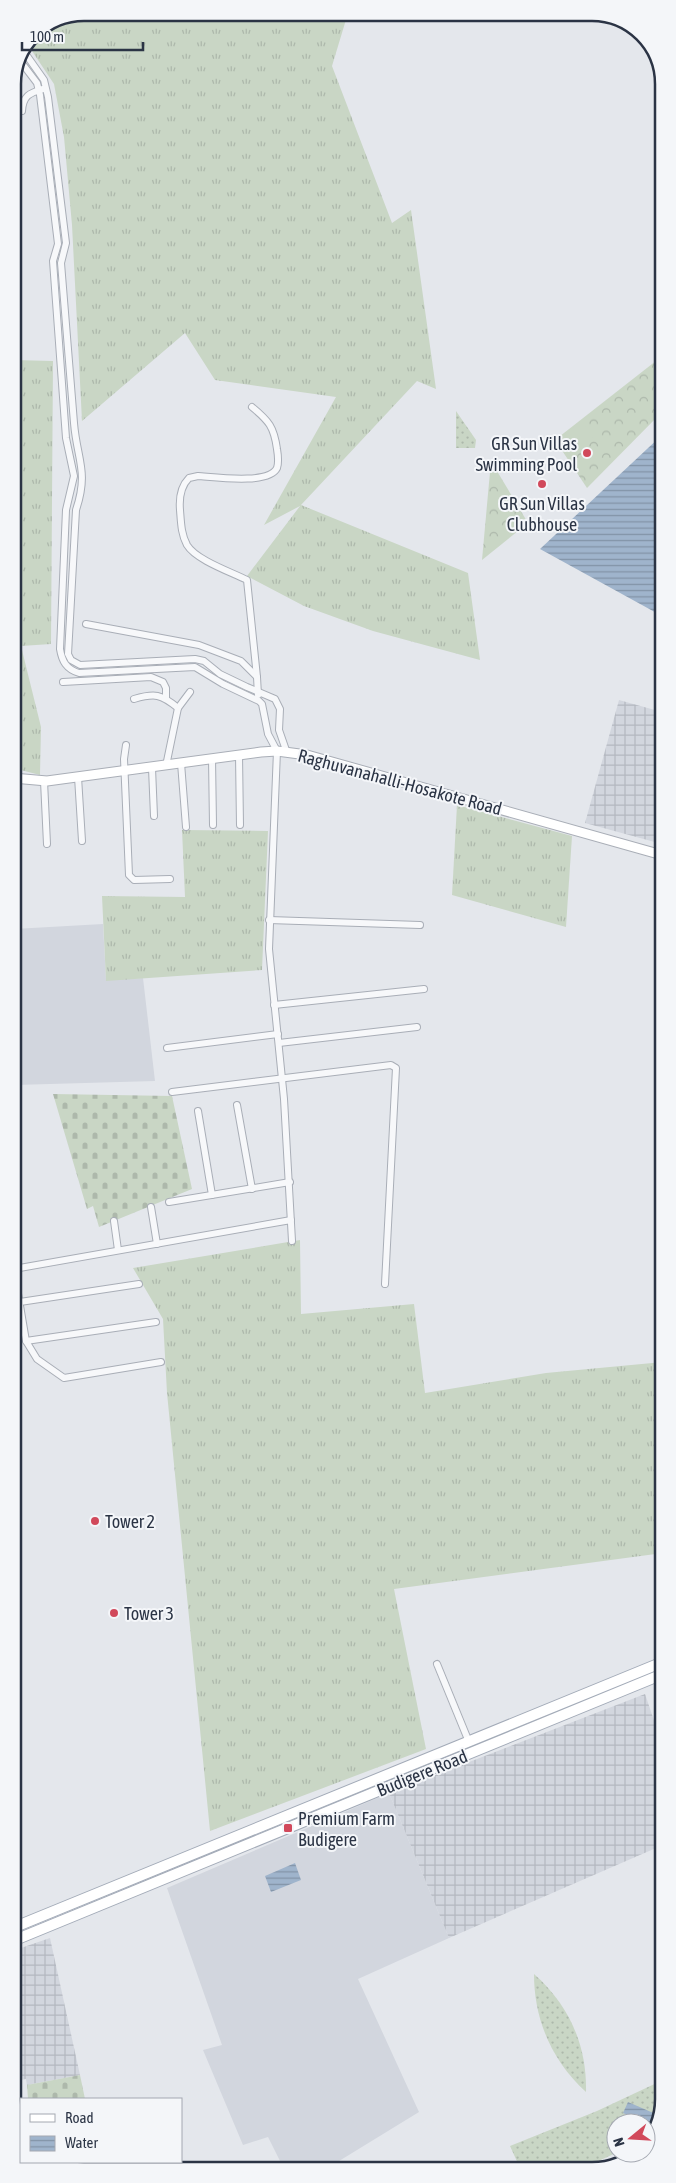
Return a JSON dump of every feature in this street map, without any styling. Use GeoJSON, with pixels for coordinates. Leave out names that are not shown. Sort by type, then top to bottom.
{"type":"FeatureCollection","features":[{"type":"Feature","properties":{"kind":"main road","name":"Raghuvanahalli-Hosakote Road"},"geometry":{"type":"LineString","coordinates":[[21,779],[44,781],[277,751],[307,755],[655,853]]}},
{"type":"Feature","properties":{"kind":"main road","name":"Budigere Road"},"geometry":{"type":"LineString","coordinates":[[21,1924],[655,1665]]}},
{"type":"Feature","properties":{"kind":"main road","name":"Budigere Road"},"geometry":{"type":"LineString","coordinates":[[21,1938],[655,1677]]}},
{"type":"Feature","properties":{"kind":"main road"},"geometry":{"type":"LineString","coordinates":[[439,1754],[444,1764]]}},
{"type":"Feature","properties":{"kind":"street"},"geometry":{"type":"LineString","coordinates":[[27,57],[39,73],[46,88],[65,235],[65,249],[61,260],[67,341],[75,439],[83,476],[81,494],[76,510],[68,654],[73,662],[80,665],[199,659],[220,674],[278,702],[280,708],[279,730],[288,753]]}},
{"type":"Feature","properties":{"kind":"street"},"geometry":{"type":"LineString","coordinates":[[24,66],[39,90],[58,244],[53,261],[66,438],[74,476],[66,510],[60,649],[64,663],[68,668],[79,673],[195,667],[223,684],[258,700],[262,704],[268,734],[277,751],[269,949],[282,1078],[290,1182],[292,1242]]}},
{"type":"Feature","properties":{"kind":"street"},"geometry":{"type":"LineString","coordinates":[[22,111],[24,98],[46,88]]}},
{"type":"Feature","properties":{"kind":"street"},"geometry":{"type":"LineString","coordinates":[[59,342],[67,341]]}},
{"type":"Feature","properties":{"kind":"street"},"geometry":{"type":"LineString","coordinates":[[252,407],[267,419],[275,434],[278,459],[276,468],[271,475],[252,478],[198,476],[189,478],[181,489],[180,506],[182,529],[188,547],[196,555],[247,580],[258,700]]}},
{"type":"Feature","properties":{"kind":"street"},"geometry":{"type":"LineString","coordinates":[[66,510],[76,510]]}},
{"type":"Feature","properties":{"kind":"street"},"geometry":{"type":"LineString","coordinates":[[86,624],[199,645],[241,661],[257,677]]}},
{"type":"Feature","properties":{"kind":"street"},"geometry":{"type":"LineString","coordinates":[[68,668],[73,662]]}},
{"type":"Feature","properties":{"kind":"street"},"geometry":{"type":"LineString","coordinates":[[63,682],[151,677],[163,682],[166,688],[166,698]]}},
{"type":"Feature","properties":{"kind":"street"},"geometry":{"type":"LineString","coordinates":[[166,766],[178,708],[190,692]]}},
{"type":"Feature","properties":{"kind":"street"},"geometry":{"type":"LineString","coordinates":[[134,699],[152,694],[166,698],[178,708]]}},
{"type":"Feature","properties":{"kind":"street"},"geometry":{"type":"LineString","coordinates":[[126,745],[124,772],[130,877],[134,880],[170,879]]}},
{"type":"Feature","properties":{"kind":"street"},"geometry":{"type":"LineString","coordinates":[[239,755],[240,825]]}},
{"type":"Feature","properties":{"kind":"street"},"geometry":{"type":"LineString","coordinates":[[212,758],[213,825]]}},
{"type":"Feature","properties":{"kind":"street"},"geometry":{"type":"LineString","coordinates":[[181,763],[186,827]]}},
{"type":"Feature","properties":{"kind":"street"},"geometry":{"type":"LineString","coordinates":[[152,768],[154,816]]}},
{"type":"Feature","properties":{"kind":"street"},"geometry":{"type":"LineString","coordinates":[[78,777],[82,841]]}},
{"type":"Feature","properties":{"kind":"street"},"geometry":{"type":"LineString","coordinates":[[44,781],[47,844]]}},
{"type":"Feature","properties":{"kind":"street"},"geometry":{"type":"LineString","coordinates":[[270,920],[420,925]]}},
{"type":"Feature","properties":{"kind":"street"},"geometry":{"type":"LineString","coordinates":[[274,1005],[424,989]]}},
{"type":"Feature","properties":{"kind":"street"},"geometry":{"type":"LineString","coordinates":[[279,1043],[417,1027]]}},
{"type":"Feature","properties":{"kind":"street"},"geometry":{"type":"LineString","coordinates":[[167,1048],[278,1034]]}},
{"type":"Feature","properties":{"kind":"street"},"geometry":{"type":"LineString","coordinates":[[172,1092],[391,1065],[396,1068],[385,1284]]}},
{"type":"Feature","properties":{"kind":"street"},"geometry":{"type":"LineString","coordinates":[[237,1105],[252,1188]]}},
{"type":"Feature","properties":{"kind":"street"},"geometry":{"type":"LineString","coordinates":[[198,1111],[212,1195]]}},
{"type":"Feature","properties":{"kind":"street"},"geometry":{"type":"LineString","coordinates":[[169,1202],[290,1182]]}},
{"type":"Feature","properties":{"kind":"street"},"geometry":{"type":"LineString","coordinates":[[151,1207],[157,1244]]}},
{"type":"Feature","properties":{"kind":"street"},"geometry":{"type":"LineString","coordinates":[[21,1268],[291,1220]]}},
{"type":"Feature","properties":{"kind":"street"},"geometry":{"type":"LineString","coordinates":[[114,1221],[118,1250]]}},
{"type":"Feature","properties":{"kind":"street"},"geometry":{"type":"LineString","coordinates":[[21,1302],[138,1284]]}},
{"type":"Feature","properties":{"kind":"street"},"geometry":{"type":"LineString","coordinates":[[21,1308],[26,1341],[37,1359],[64,1378],[161,1362]]}},
{"type":"Feature","properties":{"kind":"street"},"geometry":{"type":"LineString","coordinates":[[26,1341],[156,1322]]}},
{"type":"Feature","properties":{"kind":"street"},"geometry":{"type":"LineString","coordinates":[[437,1664],[469,1742]]}},
{"type":"Feature","properties":{"kind":"shaded area"},"geometry":{"type":"Polygon","coordinates":[[[619,700],[655,710],[655,842],[585,823],[619,700]]]}},
{"type":"Feature","properties":{"kind":"shaded area"},"geometry":{"type":"Polygon","coordinates":[[[103,924],[106,980],[143,978],[155,1081],[21,1085],[21,929],[103,924]]]}},
{"type":"Feature","properties":{"kind":"shaded area"},"geometry":{"type":"Polygon","coordinates":[[[645,1694],[655,1723],[655,1848],[449,1938],[389,1793],[645,1694]]]}},
{"type":"Feature","properties":{"kind":"shaded area"},"geometry":{"type":"Polygon","coordinates":[[[389,1793],[449,1938],[358,1979],[419,2112],[337,2162],[280,2162],[268,2137],[243,2145],[203,2050],[222,2045],[167,1888],[389,1793]]]}},
{"type":"Feature","properties":{"kind":"shaded area"},"geometry":{"type":"Polygon","coordinates":[[[50,1938],[80,2075],[27,2085],[26,2079],[21,2080],[21,1948],[50,1938]]]}},
{"type":"Feature","properties":{"kind":"green space"},"geometry":{"type":"Polygon","coordinates":[[[346,21],[332,66],[392,223],[411,210],[436,389],[417,381],[301,505],[468,573],[480,660],[373,631],[304,606],[247,576],[300,506],[264,525],[336,397],[215,380],[185,333],[82,421],[72,225],[64,137],[54,84],[31,50],[49,32],[72,22],[346,21]]]}},
{"type":"Feature","properties":{"kind":"green space"},"geometry":{"type":"Polygon","coordinates":[[[21,360],[53,361],[51,644],[21,646],[21,360]]]}},
{"type":"Feature","properties":{"kind":"green space"},"geometry":{"type":"Polygon","coordinates":[[[655,362],[655,419],[587,488],[555,440],[655,362]]]}},
{"type":"Feature","properties":{"kind":"green space"},"geometry":{"type":"Polygon","coordinates":[[[456,411],[476,440],[475,448],[456,448],[456,411]]]}},
{"type":"Feature","properties":{"kind":"green space"},"geometry":{"type":"Polygon","coordinates":[[[582,421],[593,438],[567,457],[557,440],[582,421]]]}},
{"type":"Feature","properties":{"kind":"green space"},"geometry":{"type":"Polygon","coordinates":[[[491,461],[528,523],[482,560],[491,461]]]}},
{"type":"Feature","properties":{"kind":"green space"},"geometry":{"type":"Polygon","coordinates":[[[21,646],[41,727],[40,775],[21,770],[21,646]]]}},
{"type":"Feature","properties":{"kind":"green space"},"geometry":{"type":"Polygon","coordinates":[[[457,805],[572,836],[566,927],[452,895],[457,805]]]}},
{"type":"Feature","properties":{"kind":"green space"},"geometry":{"type":"Polygon","coordinates":[[[182,830],[268,831],[262,970],[106,981],[102,896],[185,897],[182,830]]]}},
{"type":"Feature","properties":{"kind":"green space"},"geometry":{"type":"Polygon","coordinates":[[[53,1094],[172,1096],[192,1189],[99,1227],[93,1206],[87,1209],[53,1094]]]}},
{"type":"Feature","properties":{"kind":"green space"},"geometry":{"type":"Polygon","coordinates":[[[300,1240],[301,1314],[414,1304],[425,1393],[546,1373],[655,1363],[655,1554],[394,1589],[426,1749],[210,1831],[167,1393],[163,1319],[133,1268],[300,1240]]]}},
{"type":"Feature","properties":{"kind":"green space"},"geometry":{"type":"Polygon","coordinates":[[[534,1974],[557,1999],[574,2027],[583,2058],[586,2092],[564,2067],[547,2039],[537,2007],[534,1974]]]}},
{"type":"Feature","properties":{"kind":"green space"},"geometry":{"type":"Polygon","coordinates":[[[80,2075],[85,2098],[28,2098],[27,2085],[80,2075]]]}},
{"type":"Feature","properties":{"kind":"green space"},"geometry":{"type":"Polygon","coordinates":[[[655,2084],[653,2113],[606,2113],[606,2158],[598,2161],[517,2162],[510,2146],[597,2111],[655,2084]]]}},
{"type":"Feature","properties":{"kind":"water"},"geometry":{"type":"Polygon","coordinates":[[[655,442],[655,612],[540,549],[655,442]]]}},
{"type":"Feature","properties":{"kind":"water"},"geometry":{"type":"Polygon","coordinates":[[[295,1863],[301,1880],[271,1892],[265,1876],[295,1863]]]}},
{"type":"Feature","properties":{"kind":"water"},"geometry":{"type":"Polygon","coordinates":[[[628,2102],[653,2113],[623,2113],[628,2102]]]}},
{"type":"Feature","properties":{"kind":"place","name":"GR Sun Villas Swimming Pool"},"geometry":{"type":"Point","coordinates":[587,453]}},
{"type":"Feature","properties":{"kind":"place","name":"GR Sun Villas Clubhouse"},"geometry":{"type":"Point","coordinates":[542,484]}},
{"type":"Feature","properties":{"kind":"place","name":"Tower 2"},"geometry":{"type":"Point","coordinates":[95,1521]}},
{"type":"Feature","properties":{"kind":"place","name":"Tower 3"},"geometry":{"type":"Point","coordinates":[114,1613]}},
{"type":"Feature","properties":{"kind":"place","name":"Premium Farm Budigere"},"geometry":{"type":"Point","coordinates":[288,1828]}}]}
